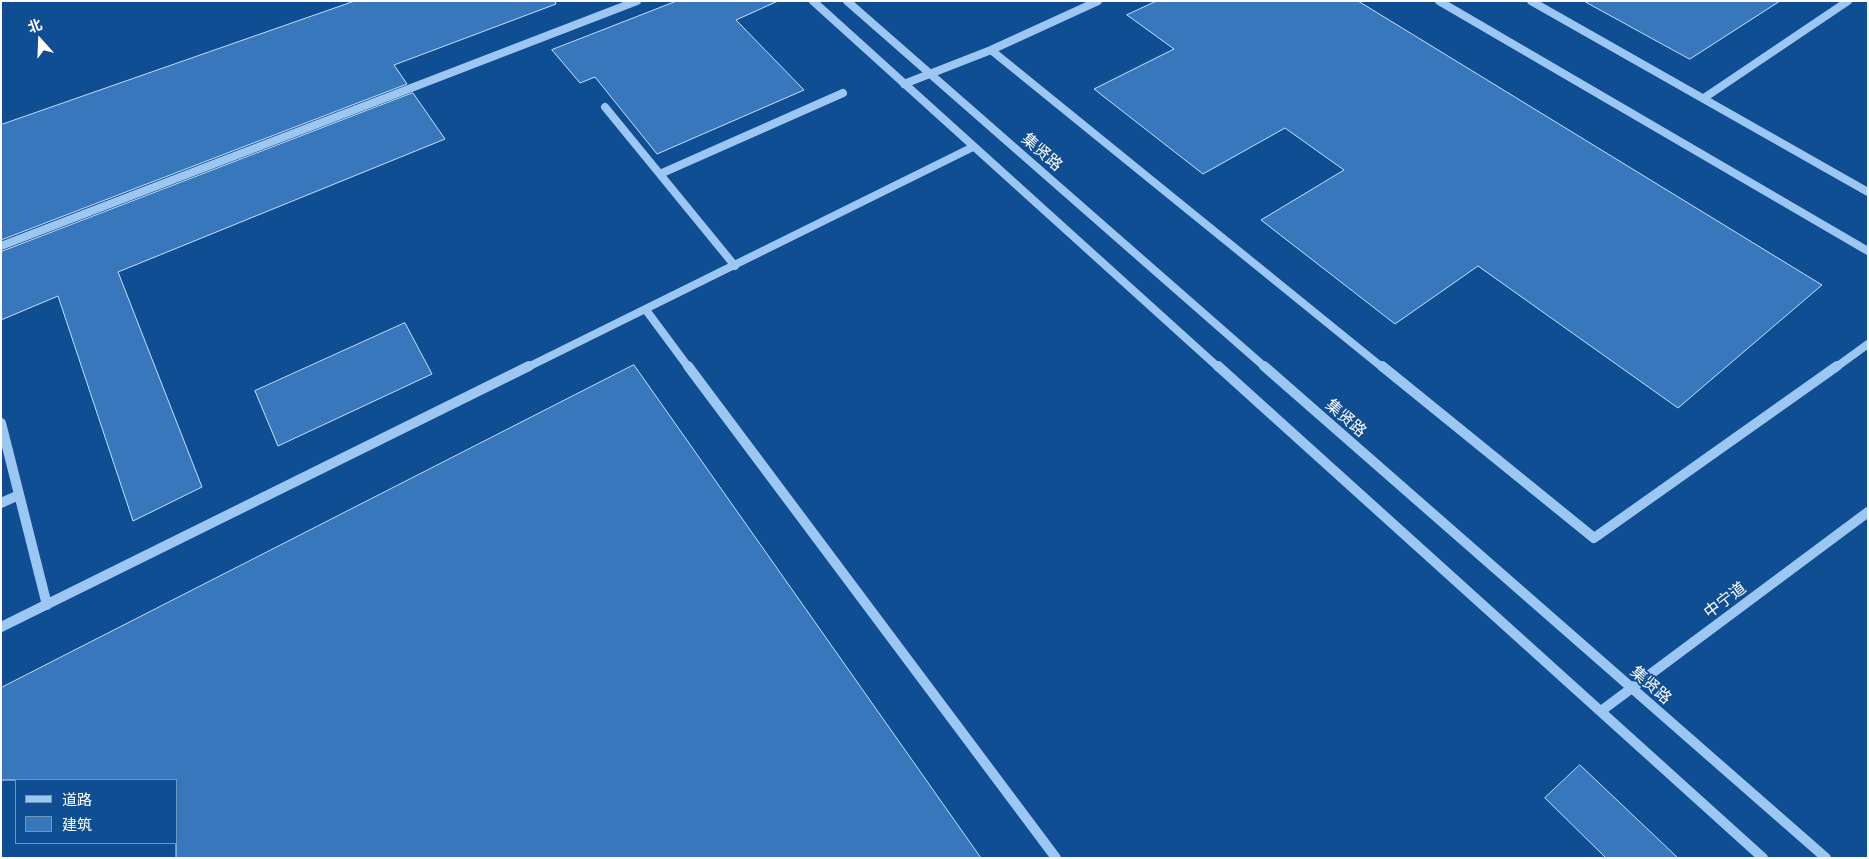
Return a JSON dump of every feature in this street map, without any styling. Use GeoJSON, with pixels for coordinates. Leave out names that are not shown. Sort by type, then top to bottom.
{"type":"FeatureCollection","features":[{"type":"Feature","properties":{"kind":"street"},"geometry":{"type":"LineString","coordinates":[[1,246],[637,1]]}},
{"type":"Feature","properties":{"kind":"street"},"geometry":{"type":"LineString","coordinates":[[813,1],[1763,858]]}},
{"type":"Feature","properties":{"kind":"street","name":"集贤路"},"geometry":{"type":"LineString","coordinates":[[847,1],[1826,858]]}},
{"type":"Feature","properties":{"kind":"street"},"geometry":{"type":"LineString","coordinates":[[904,84],[992,50],[1098,1]]}},
{"type":"Feature","properties":{"kind":"street"},"geometry":{"type":"LineString","coordinates":[[1439,1],[1868,251]]}},
{"type":"Feature","properties":{"kind":"street"},"geometry":{"type":"LineString","coordinates":[[1531,1],[1868,192]]}},
{"type":"Feature","properties":{"kind":"street"},"geometry":{"type":"LineString","coordinates":[[1704,98],[1848,1]]}},
{"type":"Feature","properties":{"kind":"street"},"geometry":{"type":"LineString","coordinates":[[992,50],[1594,538],[1868,344]]}},
{"type":"Feature","properties":{"kind":"street"},"geometry":{"type":"LineString","coordinates":[[660,174],[843,93]]}},
{"type":"Feature","properties":{"kind":"street"},"geometry":{"type":"LineString","coordinates":[[604,107],[735,266]]}},
{"type":"Feature","properties":{"kind":"street"},"geometry":{"type":"LineString","coordinates":[[1,627],[973,147]]}},
{"type":"Feature","properties":{"kind":"street"},"geometry":{"type":"LineString","coordinates":[[646,310],[1056,858]]}},
{"type":"Feature","properties":{"kind":"street"},"geometry":{"type":"LineString","coordinates":[[1,423],[47,605]]}},
{"type":"Feature","properties":{"kind":"street"},"geometry":{"type":"LineString","coordinates":[[1,503],[19,495]]}},
{"type":"Feature","properties":{"kind":"street","name":"中宁道"},"geometry":{"type":"LineString","coordinates":[[1601,711],[1868,512]]}},
{"type":"Feature","properties":{"kind":"building"},"geometry":{"type":"Polygon","coordinates":[[[355,1],[555,1],[556,4],[394,65],[407,84],[1,240],[1,125],[355,1]]]}},
{"type":"Feature","properties":{"kind":"building"},"geometry":{"type":"Polygon","coordinates":[[[677,1],[778,1],[736,20],[804,90],[657,154],[595,77],[580,83],[552,50],[677,1]]]}},
{"type":"Feature","properties":{"kind":"building"},"geometry":{"type":"Polygon","coordinates":[[[1157,1],[1358,1],[1822,285],[1678,408],[1478,266],[1395,324],[1261,220],[1344,170],[1285,128],[1203,174],[1094,89],[1174,49],[1127,15],[1157,1]]]}},
{"type":"Feature","properties":{"kind":"building"},"geometry":{"type":"Polygon","coordinates":[[[1584,1],[1780,1],[1690,59],[1584,1]]]}},
{"type":"Feature","properties":{"kind":"building"},"geometry":{"type":"Polygon","coordinates":[[[413,93],[445,139],[118,272],[202,487],[133,521],[58,296],[1,320],[1,252],[413,93]]]}},
{"type":"Feature","properties":{"kind":"building"},"geometry":{"type":"Polygon","coordinates":[[[405,323],[432,374],[278,446],[255,391],[405,323]]]}},
{"type":"Feature","properties":{"kind":"building"},"geometry":{"type":"Polygon","coordinates":[[[634,365],[981,858],[176,858],[176,844],[178,844],[178,779],[1,780],[1,688],[634,365]]]}},
{"type":"Feature","properties":{"kind":"building"},"geometry":{"type":"Polygon","coordinates":[[[1580,765],[1678,858],[1606,858],[1545,798],[1580,765]]]}}]}
